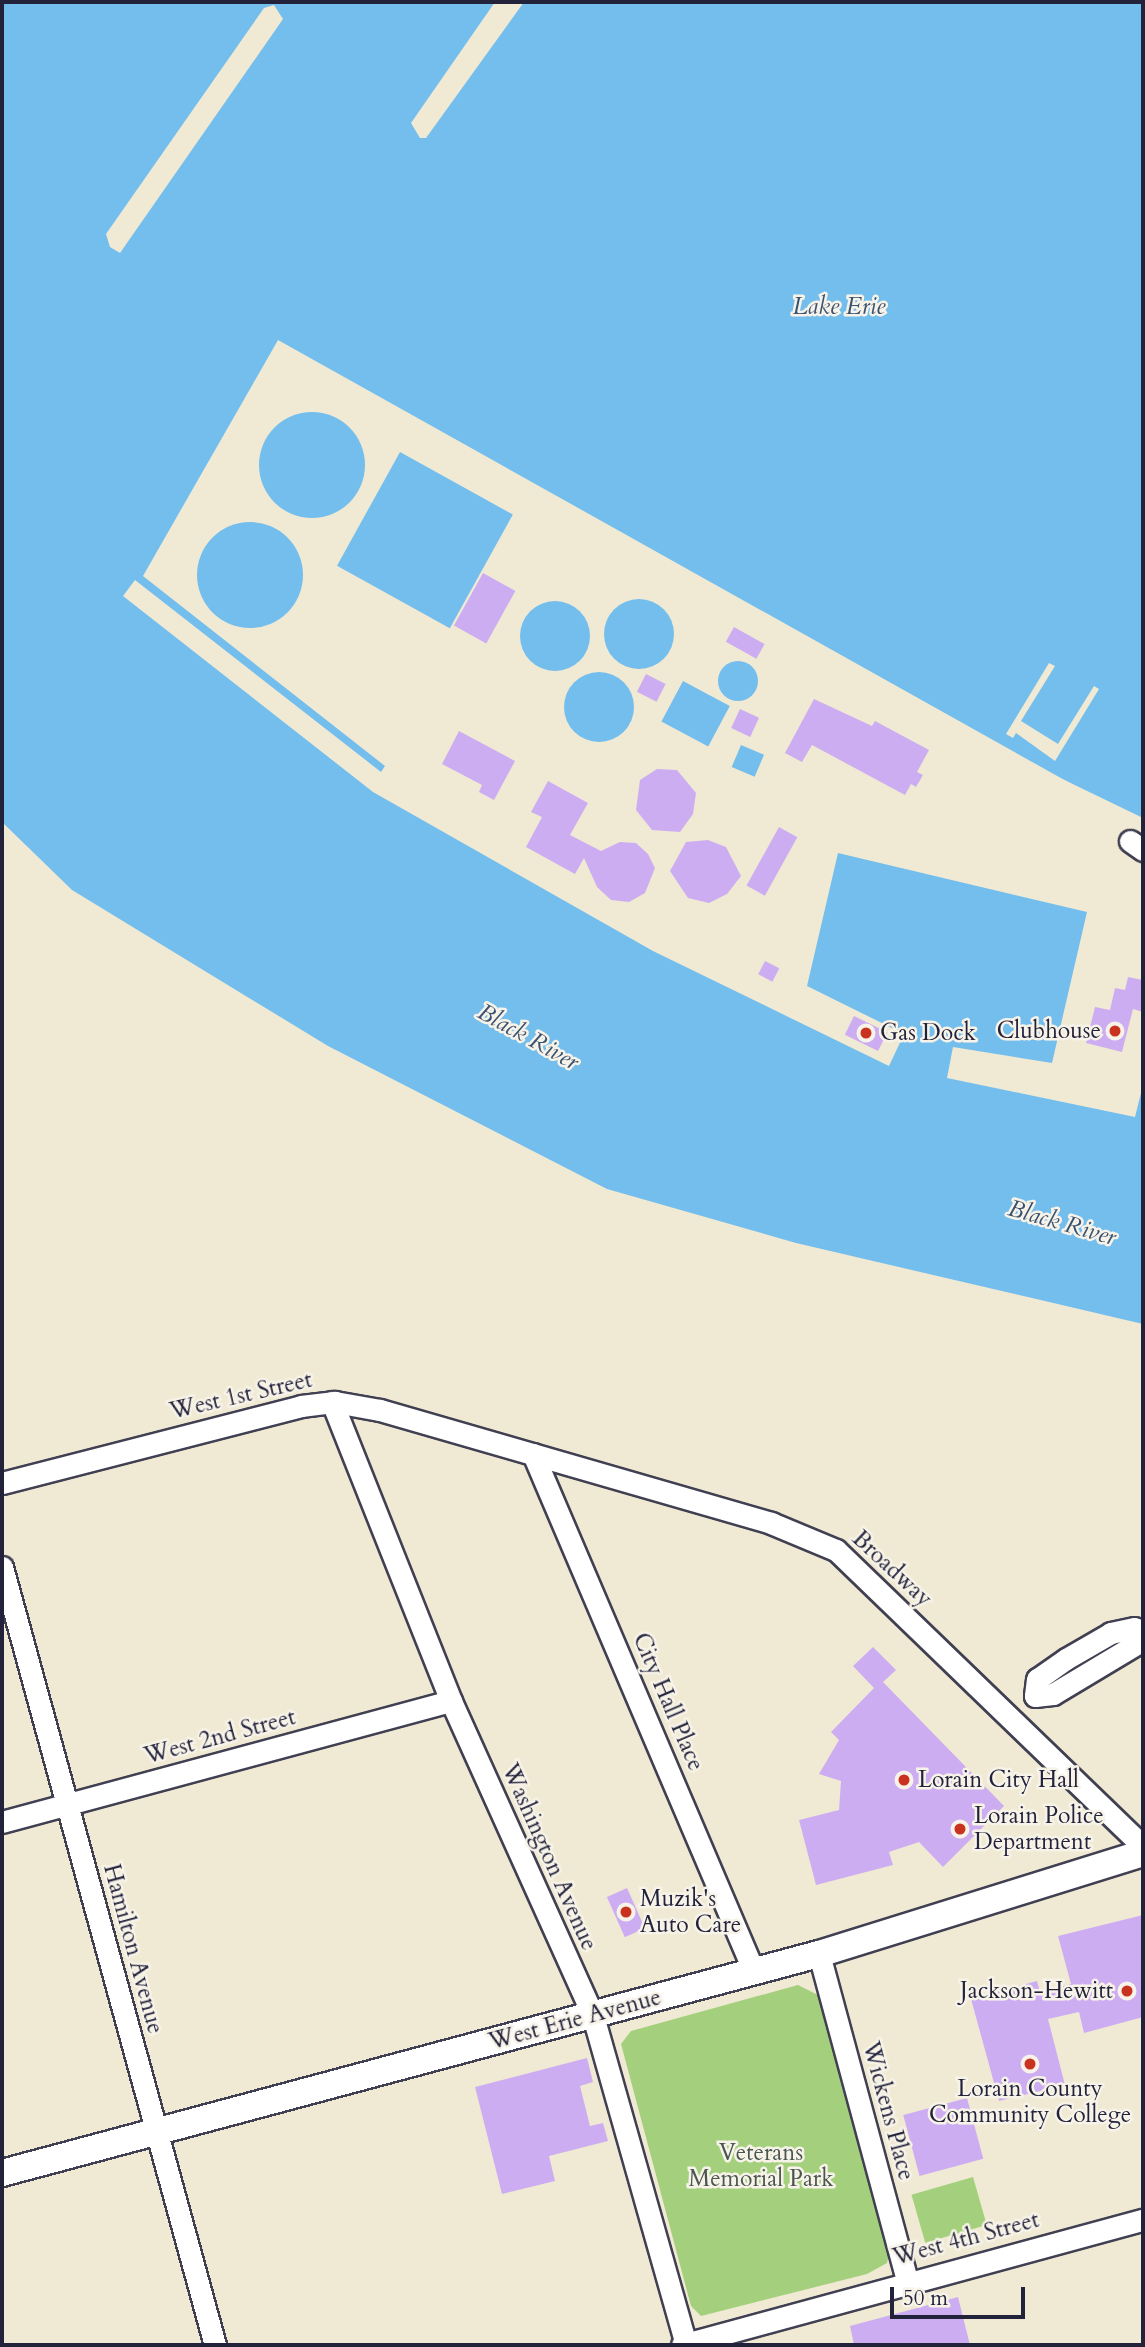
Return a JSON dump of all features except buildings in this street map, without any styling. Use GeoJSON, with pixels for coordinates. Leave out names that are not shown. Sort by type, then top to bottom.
{"type":"FeatureCollection","features":[{"type":"Feature","properties":{"kind":"main road","name":"West Erie Avenue"},"geometry":{"type":"LineString","coordinates":[[2,2173],[819,1954],[1143,1853]]}},
{"type":"Feature","properties":{"kind":"street","name":"West 1st Street"},"geometry":{"type":"LineString","coordinates":[[2,1483],[332,1402],[373,1408],[533,1454]]}},
{"type":"Feature","properties":{"kind":"street","name":"Washington Avenue"},"geometry":{"type":"LineString","coordinates":[[332,1402],[451,1701],[593,2016],[684,2345]]}},
{"type":"Feature","properties":{"kind":"street","name":"Broadway"},"geometry":{"type":"LineString","coordinates":[[533,1454],[820,1541],[836,1550],[1143,1846]]}},
{"type":"Feature","properties":{"kind":"street","name":"City Hall Place"},"geometry":{"type":"LineString","coordinates":[[533,1454],[754,1972]]}},
{"type":"Feature","properties":{"kind":"street","name":"Hamilton Avenue"},"geometry":{"type":"LineString","coordinates":[[2,1567],[215,2345]]}},
{"type":"Feature","properties":{"kind":"street"},"geometry":{"type":"LineString","coordinates":[[1035,1696],[1037,1679],[1066,1659],[1111,1633],[1134,1628],[1143,1631]]}},
{"type":"Feature","properties":{"kind":"street"},"geometry":{"type":"LineString","coordinates":[[1011,1719],[1035,1696],[1053,1694],[1143,1640]]}},
{"type":"Feature","properties":{"kind":"street","name":"West 2nd Street"},"geometry":{"type":"LineString","coordinates":[[2,1822],[451,1701]]}},
{"type":"Feature","properties":{"kind":"street","name":"Wickens Place"},"geometry":{"type":"LineString","coordinates":[[819,1954],[907,2281]]}},
{"type":"Feature","properties":{"kind":"street","name":"West 4th Street"},"geometry":{"type":"LineString","coordinates":[[684,2345],[907,2281],[1143,2220]]}},
{"type":"Feature","properties":{"kind":"green space","name":"Veterans Memorial Park"},"geometry":{"type":"Polygon","coordinates":[[[798,1985],[820,1996],[890,2251],[887,2263],[867,2274],[701,2316],[691,2306],[621,2044],[631,2031],[798,1985]]]}},
{"type":"Feature","properties":{"kind":"green space"},"geometry":{"type":"Polygon","coordinates":[[[973,2177],[987,2225],[925,2243],[911,2195],[973,2177]]]}},
{"type":"Feature","properties":{"kind":"water","name":"Lake Erie"},"geometry":{"type":"Polygon","coordinates":[[[2,2],[1143,2],[1143,824],[278,340],[143,576],[385,766],[381,772],[135,580],[123,596],[373,792],[653,951],[889,1066],[904,1034],[807,986],[838,853],[1087,912],[1052,1063],[953,1047],[947,1078],[1135,1117],[1143,1085],[1143,1324],[796,1243],[607,1189],[328,1046],[72,890],[2,822],[2,2]]]}},
{"type":"Feature","properties":{"kind":"water"},"geometry":{"type":"Polygon","coordinates":[[[312,412],[332,416],[350,427],[361,445],[365,465],[361,485],[350,503],[332,514],[312,518],[292,514],[274,503],[263,485],[259,465],[263,445],[274,427],[292,416],[312,412]]]}},
{"type":"Feature","properties":{"kind":"water"},"geometry":{"type":"Polygon","coordinates":[[[400,452],[513,515],[450,628],[337,566],[400,452]]]}},
{"type":"Feature","properties":{"kind":"water"},"geometry":{"type":"Polygon","coordinates":[[[250,522],[270,526],[288,537],[299,555],[303,575],[299,595],[288,613],[270,624],[250,628],[230,624],[212,613],[201,595],[197,575],[201,555],[212,537],[230,526],[250,522]]]}},
{"type":"Feature","properties":{"kind":"water"},"geometry":{"type":"Polygon","coordinates":[[[646,599],[659,605],[668,614],[672,620],[672,648],[664,659],[653,667],[632,669],[614,659],[606,648],[604,627],[614,609],[625,601],[646,599]]]}},
{"type":"Feature","properties":{"kind":"water"},"geometry":{"type":"Polygon","coordinates":[[[562,601],[575,607],[584,616],[588,622],[588,650],[580,661],[569,669],[548,671],[530,661],[522,650],[520,629],[530,611],[541,603],[562,601]]]}},
{"type":"Feature","properties":{"kind":"water"},"geometry":{"type":"Polygon","coordinates":[[[738,661],[746,662],[752,667],[757,673],[757,689],[752,695],[746,700],[738,701],[730,700],[724,695],[719,689],[718,681],[719,673],[724,667],[730,662],[738,661]]]}},
{"type":"Feature","properties":{"kind":"water"},"geometry":{"type":"Polygon","coordinates":[[[606,672],[619,678],[628,687],[632,693],[632,721],[624,732],[613,740],[592,742],[574,732],[566,721],[564,700],[574,682],[585,674],[606,672]]]}},
{"type":"Feature","properties":{"kind":"water"},"geometry":{"type":"Polygon","coordinates":[[[683,681],[730,706],[708,746],[661,722],[683,681]]]}},
{"type":"Feature","properties":{"kind":"water"},"geometry":{"type":"Polygon","coordinates":[[[741,745],[764,755],[755,777],[732,767],[741,745]]]}},
{"type":"Feature","properties":{"kind":"pier"},"geometry":{"type":"Polygon","coordinates":[[[495,2],[524,2],[426,138],[420,138],[411,123],[495,2]]]}},
{"type":"Feature","properties":{"kind":"pier"},"geometry":{"type":"Polygon","coordinates":[[[274,5],[283,19],[120,253],[110,247],[106,234],[264,8],[274,5]]]}},
{"type":"Feature","properties":{"kind":"pier"},"geometry":{"type":"Polygon","coordinates":[[[1049,663],[1055,666],[1021,721],[1058,744],[1094,686],[1099,689],[1055,761],[1016,733],[1013,738],[1006,734],[1049,663]]]}},
{"type":"Feature","properties":{"kind":"pier"},"geometry":{"type":"Polygon","coordinates":[[[1050,773],[1143,818],[1143,827],[1130,820],[1050,773]]]}},
{"type":"Feature","properties":{"kind":"place","name":"Clubhouse"},"geometry":{"type":"Point","coordinates":[1115,1031]}},
{"type":"Feature","properties":{"kind":"place","name":"Gas Dock"},"geometry":{"type":"Point","coordinates":[866,1033]}},
{"type":"Feature","properties":{"kind":"place","name":"Lorain City Hall"},"geometry":{"type":"Point","coordinates":[904,1780]}},
{"type":"Feature","properties":{"kind":"place","name":"Lorain Police Department"},"geometry":{"type":"Point","coordinates":[960,1829]}},
{"type":"Feature","properties":{"kind":"place","name":"Muzik's Auto Care"},"geometry":{"type":"Point","coordinates":[626,1912]}},
{"type":"Feature","properties":{"kind":"place","name":"Jackson-Hewitt"},"geometry":{"type":"Point","coordinates":[1127,1991]}},
{"type":"Feature","properties":{"kind":"place","name":"Lorain County Community College"},"geometry":{"type":"Point","coordinates":[1030,2064]}},
{"type":"Feature","properties":{"kind":"water label","name":"Black River"},"geometry":{"type":"Point","coordinates":[528,1037]}},
{"type":"Feature","properties":{"kind":"water label","name":"Black River"},"geometry":{"type":"Point","coordinates":[1062,1223]}}]}
